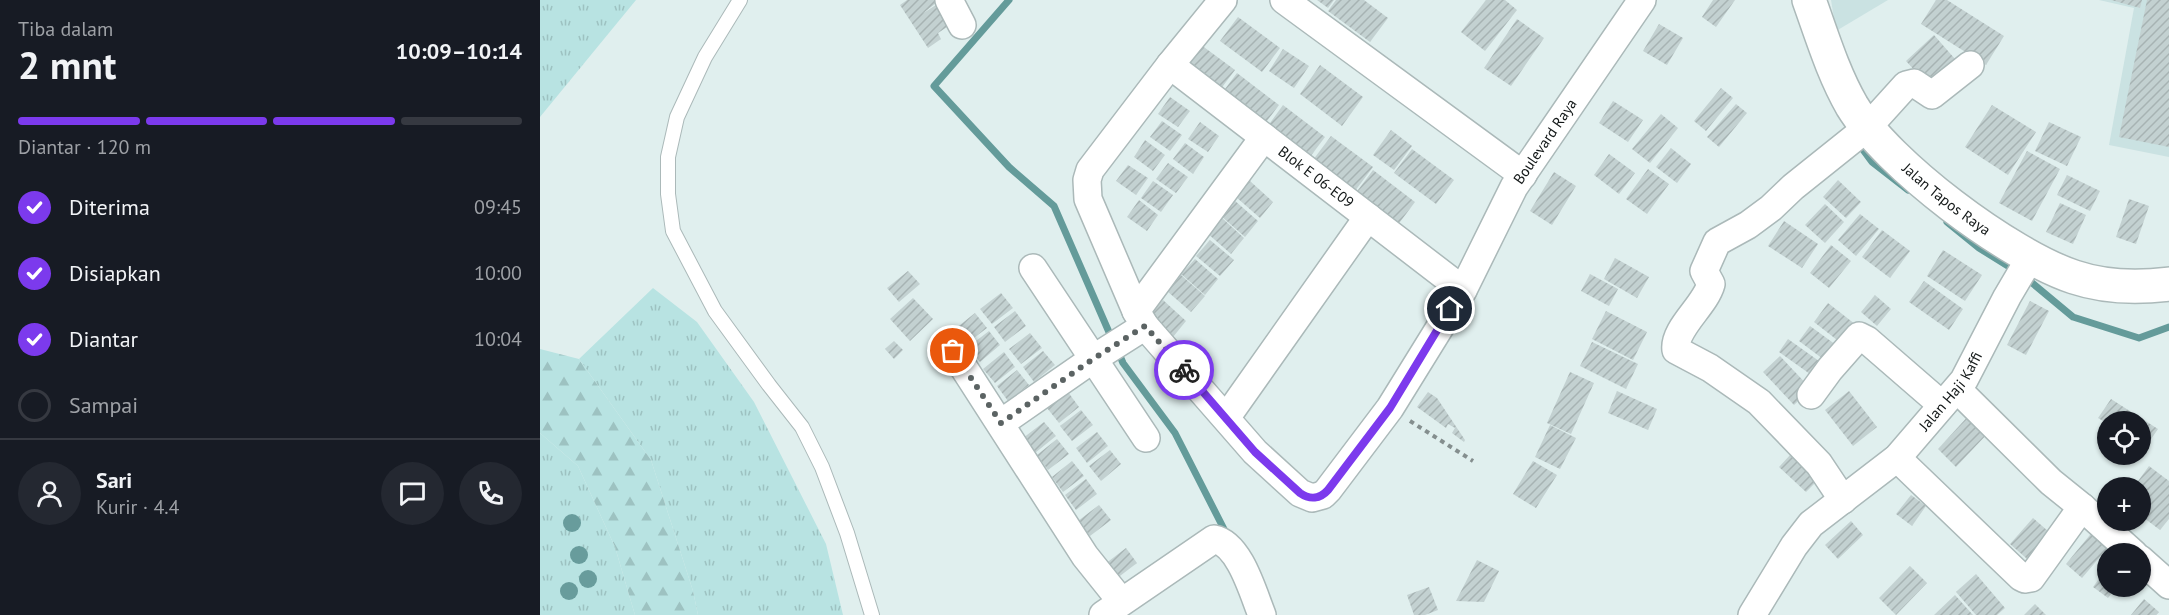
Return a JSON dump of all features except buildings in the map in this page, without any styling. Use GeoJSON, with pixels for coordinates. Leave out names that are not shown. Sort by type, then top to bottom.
{"type":"FeatureCollection","features":[{"type":"Feature","properties":{"kind":"main road","name":"Jalan Tapos Raya"},"geometry":{"type":"LineString","coordinates":[[1809,0],[1839,81],[1853,107],[1857,136],[1898,158],[1937,192],[2027,262],[2075,277],[2112,285],[2146,287],[2169,284]]}},
{"type":"Feature","properties":{"kind":"street"},"geometry":{"type":"LineString","coordinates":[[949,0],[962,25]]}},
{"type":"Feature","properties":{"kind":"street"},"geometry":{"type":"LineString","coordinates":[[1223,0],[1090,170],[1087,180],[1086,191],[1090,208],[1138,323],[1226,418],[1368,217]]}},
{"type":"Feature","properties":{"kind":"street"},"geometry":{"type":"LineString","coordinates":[[1284,0],[1523,175]]}},
{"type":"Feature","properties":{"kind":"street","name":"Boulevard Raya"},"geometry":{"type":"LineString","coordinates":[[1226,418],[1255,452],[1300,493],[1312,498],[1323,495],[1328,490],[1390,408],[1462,290],[1514,187],[1642,0]]}},
{"type":"Feature","properties":{"kind":"street","name":"Blok E 06-E09"},"geometry":{"type":"LineString","coordinates":[[1170,65],[1462,290]]}},
{"type":"Feature","properties":{"kind":"street"},"geometry":{"type":"LineString","coordinates":[[1843,500],[1819,464],[1759,402],[1710,368],[1676,350],[1675,343],[1708,295],[1711,284],[1704,272],[1717,242],[1748,225],[1771,208],[1793,187],[1857,136],[1910,83],[1932,95],[1970,65]]}},
{"type":"Feature","properties":{"kind":"street"},"geometry":{"type":"LineString","coordinates":[[1001,423],[1102,353],[1138,323],[1264,137]]}},
{"type":"Feature","properties":{"kind":"street","name":"Jalan Haji Kaffi"},"geometry":{"type":"LineString","coordinates":[[1752,615],[1794,546],[1811,524],[1897,458],[1964,381],[2027,262]]}},
{"type":"Feature","properties":{"kind":"street"},"geometry":{"type":"LineString","coordinates":[[1033,268],[1102,353],[1146,438]]}},
{"type":"Feature","properties":{"kind":"street"},"geometry":{"type":"LineString","coordinates":[[1811,395],[1859,336],[1949,397],[2122,543]]}},
{"type":"Feature","properties":{"kind":"street"},"geometry":{"type":"LineString","coordinates":[[953,351],[1085,556],[1112,608],[1214,539],[1222,541],[1231,548],[1263,615]]}},
{"type":"Feature","properties":{"kind":"street"},"geometry":{"type":"LineString","coordinates":[[1897,458],[2025,579],[2031,578],[2082,507]]}},
{"type":"Feature","properties":{"kind":"street"},"geometry":{"type":"LineString","coordinates":[[2151,569],[2169,585]]}},
{"type":"Feature","properties":{"kind":"lane"},"geometry":{"type":"LineString","coordinates":[[740,0],[705,57],[677,117],[668,157],[668,194],[673,231],[715,311],[802,427],[822,467],[847,533],[872,615]]}},
{"type":"Feature","properties":{"kind":"path"},"geometry":{"type":"LineString","coordinates":[[1390,408],[1473,461]]}},
{"type":"Feature","properties":{"kind":"shaded area"},"geometry":{"type":"Polygon","coordinates":[[[1831,0],[1888,0],[1836,31],[1831,0]]]}},
{"type":"Feature","properties":{"kind":"shaded area"},"geometry":{"type":"Polygon","coordinates":[[[2099,0],[2169,0],[2169,157],[2109,145],[2134,8],[2099,0]]]}},
{"type":"Feature","properties":{"kind":"green space"},"geometry":{"type":"Polygon","coordinates":[[[540,0],[636,0],[540,117],[540,0]]]}},
{"type":"Feature","properties":{"kind":"green space"},"geometry":{"type":"Polygon","coordinates":[[[653,288],[697,322],[754,402],[826,544],[843,615],[698,615],[693,591],[651,460],[579,359],[653,288]]]}},
{"type":"Feature","properties":{"kind":"green space"},"geometry":{"type":"Polygon","coordinates":[[[540,349],[579,359],[651,460],[693,591],[698,615],[635,615],[615,547],[578,466],[540,433],[540,349]]]}},
{"type":"Feature","properties":{"kind":"green space"},"geometry":{"type":"Polygon","coordinates":[[[540,433],[578,466],[615,547],[635,615],[540,615],[540,433]]]}},
{"type":"Feature","properties":{"kind":"waterway"},"geometry":{"type":"LineString","coordinates":[[1009,0],[934,86],[1009,167],[1054,206],[1112,339]]}},
{"type":"Feature","properties":{"kind":"waterway"},"geometry":{"type":"LineString","coordinates":[[1858,143],[1872,162],[1908,190]]}},
{"type":"Feature","properties":{"kind":"waterway"},"geometry":{"type":"LineString","coordinates":[[1947,222],[1979,248],[2016,271]]}},
{"type":"Feature","properties":{"kind":"waterway"},"geometry":{"type":"LineString","coordinates":[[2025,277],[2073,317],[2139,338],[2169,327]]}},
{"type":"Feature","properties":{"kind":"waterway"},"geometry":{"type":"LineString","coordinates":[[1117,349],[1123,363],[1175,433],[1227,535]]}},
{"type":"Feature","properties":{"kind":"way so far"},"geometry":{"type":"LineString","coordinates":[[953,351],[1001,423],[1145,326],[1184,370]]}},
{"type":"Feature","properties":{"kind":"route"},"geometry":{"type":"LineString","coordinates":[[1184,370],[1255,452],[1300,493],[1307,497],[1318,497],[1328,490],[1390,408],[1450,309]]}}]}
